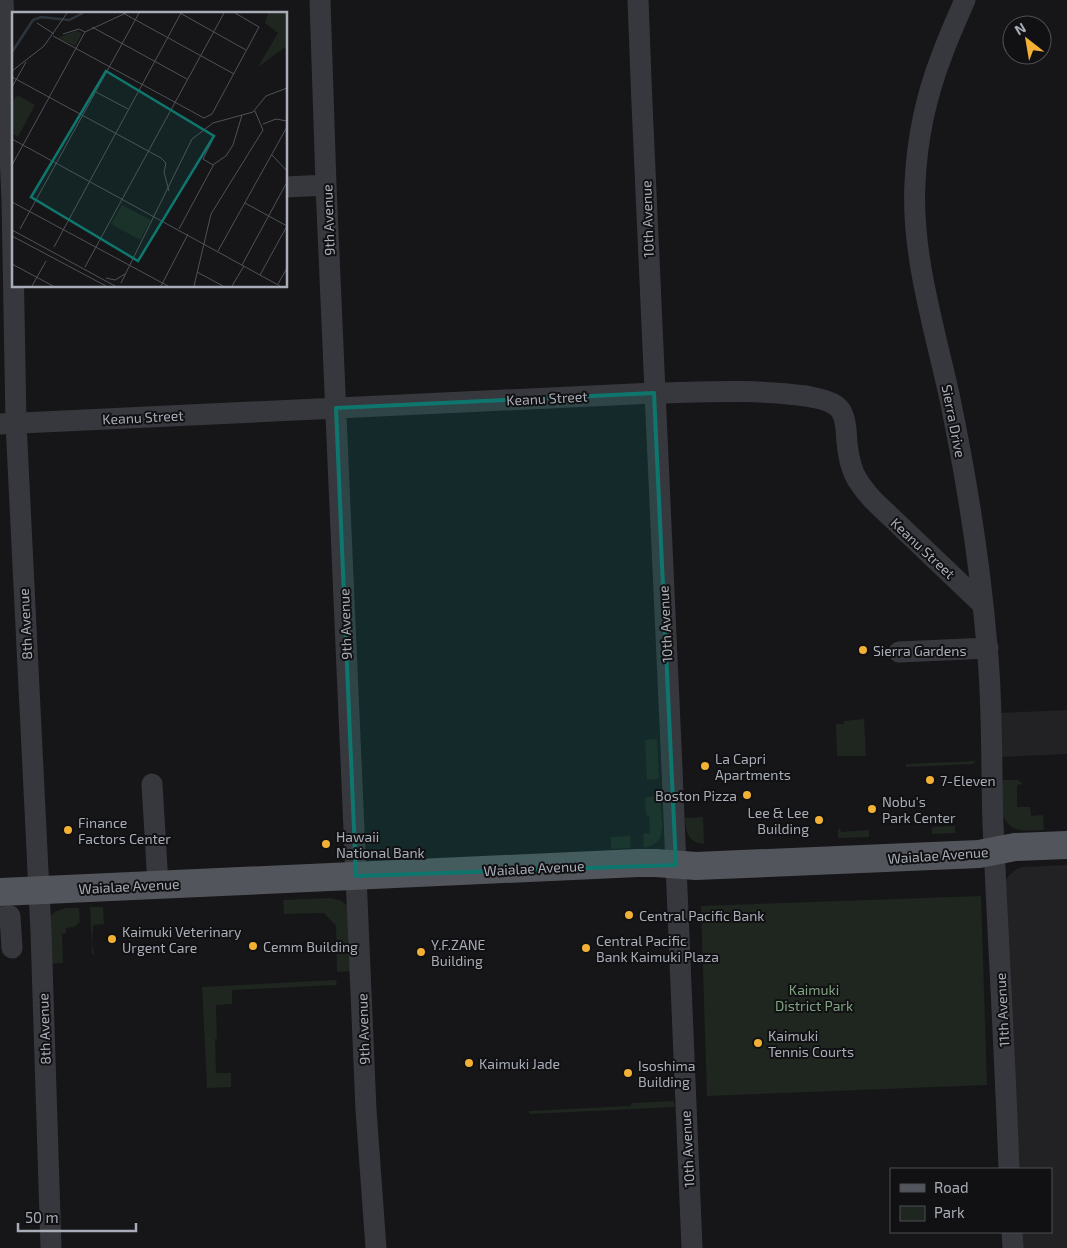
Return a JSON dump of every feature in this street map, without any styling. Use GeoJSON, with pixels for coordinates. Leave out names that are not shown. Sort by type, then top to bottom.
{"type":"FeatureCollection","features":[{"type":"Feature","properties":{"kind":"main road","name":"Waialae Avenue"},"geometry":{"type":"LineString","coordinates":[[6,919],[38,890],[647,863],[696,866],[979,854],[1015,847],[1067,845]]}},
{"type":"Feature","properties":{"kind":"street","name":"8th Avenue"},"geometry":{"type":"LineString","coordinates":[[3,0],[12,179]]}},
{"type":"Feature","properties":{"kind":"street","name":"9th Avenue"},"geometry":{"type":"LineString","coordinates":[[320,0],[326,185],[366,1110],[376,1248]]}},
{"type":"Feature","properties":{"kind":"street","name":"10th Avenue"},"geometry":{"type":"LineString","coordinates":[[638,0],[692,1248]]}},
{"type":"Feature","properties":{"kind":"street","name":"Sierra Drive"},"geometry":{"type":"LineString","coordinates":[[964,0],[933,79],[922,125],[915,179],[914,215],[922,270],[950,400],[976,546],[988,648],[994,851]]}},
{"type":"Feature","properties":{"kind":"street"},"geometry":{"type":"LineString","coordinates":[[288,187],[326,185]]}},
{"type":"Feature","properties":{"kind":"street","name":"8th Avenue"},"geometry":{"type":"LineString","coordinates":[[12,244],[8,423],[38,890],[51,1248]]}},
{"type":"Feature","properties":{"kind":"street","name":"Keanu Street"},"geometry":{"type":"LineString","coordinates":[[8,423],[654,393],[756,392],[798,395],[820,399],[834,404],[840,410],[845,420],[851,467],[863,490],[983,605]]}},
{"type":"Feature","properties":{"kind":"street"},"geometry":{"type":"LineString","coordinates":[[899,652],[988,648]]}},
{"type":"Feature","properties":{"kind":"street"},"geometry":{"type":"LineString","coordinates":[[152,784],[158,885]]}},
{"type":"Feature","properties":{"kind":"street","name":"11th Avenue"},"geometry":{"type":"LineString","coordinates":[[994,851],[1009,1168]]}},
{"type":"Feature","properties":{"kind":"street"},"geometry":{"type":"LineString","coordinates":[[6,919],[40,932]]}},
{"type":"Feature","properties":{"kind":"street"},"geometry":{"type":"LineString","coordinates":[[1012,1233],[1013,1248]]}},
{"type":"Feature","properties":{"kind":"highlighted area"},"geometry":{"type":"Polygon","coordinates":[[[654,393],[676,865],[356,876],[336,408],[654,393]]]}},
{"type":"Feature","properties":{"kind":"shaded area"},"geometry":{"type":"Polygon","coordinates":[[[1067,710],[1067,754],[1000,757],[998,713],[1067,710]]]}},
{"type":"Feature","properties":{"kind":"shaded area"},"geometry":{"type":"Polygon","coordinates":[[[1067,865],[1067,1248],[1019,1248],[1019,1233],[1052,1233],[1052,1168],[1016,1168],[1005,882],[1009,875],[1022,867],[1067,865]]]}},
{"type":"Feature","properties":{"kind":"green space"},"geometry":{"type":"Polygon","coordinates":[[[864,719],[866,756],[837,756],[836,724],[844,724],[844,721],[864,719]]]}},
{"type":"Feature","properties":{"kind":"green space"},"geometry":{"type":"Polygon","coordinates":[[[657,739],[659,779],[647,780],[645,740],[657,739]]]}},
{"type":"Feature","properties":{"kind":"green space"},"geometry":{"type":"Polygon","coordinates":[[[976,761],[973,764],[906,767],[906,764],[976,761]]]}},
{"type":"Feature","properties":{"kind":"green space"},"geometry":{"type":"Polygon","coordinates":[[[1001,780],[1018,780],[1023,784],[1017,785],[1017,807],[1030,807],[1031,816],[1043,815],[1044,830],[1020,830],[1007,823],[1001,803],[1001,780]]]}},
{"type":"Feature","properties":{"kind":"green space"},"geometry":{"type":"Polygon","coordinates":[[[660,796],[661,836],[657,842],[644,848],[643,834],[650,833],[645,797],[660,796]]]}},
{"type":"Feature","properties":{"kind":"green space"},"geometry":{"type":"Polygon","coordinates":[[[703,817],[704,844],[691,839],[686,828],[685,818],[703,817]]]}},
{"type":"Feature","properties":{"kind":"green space"},"geometry":{"type":"Polygon","coordinates":[[[955,826],[955,833],[932,834],[933,827],[955,826]]]}},
{"type":"Feature","properties":{"kind":"green space"},"geometry":{"type":"Polygon","coordinates":[[[838,829],[841,832],[869,830],[869,837],[838,838],[838,829]]]}},
{"type":"Feature","properties":{"kind":"green space"},"geometry":{"type":"Polygon","coordinates":[[[630,836],[631,848],[611,849],[611,837],[630,836]]]}},
{"type":"Feature","properties":{"kind":"green space","name":"Kaimuki District Park"},"geometry":{"type":"Polygon","coordinates":[[[981,896],[987,1085],[707,1096],[701,906],[981,896]]]}},
{"type":"Feature","properties":{"kind":"green space"},"geometry":{"type":"Polygon","coordinates":[[[331,898],[342,901],[349,908],[354,971],[337,972],[336,926],[324,913],[284,914],[283,900],[331,898]]]}},
{"type":"Feature","properties":{"kind":"green space"},"geometry":{"type":"Polygon","coordinates":[[[90,907],[103,907],[104,924],[93,925],[92,944],[94,954],[92,954],[90,907]]]}},
{"type":"Feature","properties":{"kind":"green space"},"geometry":{"type":"Polygon","coordinates":[[[66,908],[79,908],[80,922],[74,927],[66,928],[66,933],[62,934],[63,963],[48,964],[49,918],[55,912],[66,908]]]}},
{"type":"Feature","properties":{"kind":"green space"},"geometry":{"type":"Polygon","coordinates":[[[336,980],[337,985],[232,990],[232,1004],[216,1005],[217,1039],[215,1039],[216,1073],[231,1073],[231,1087],[207,1088],[202,987],[336,980]]]}},
{"type":"Feature","properties":{"kind":"green space"},"geometry":{"type":"Polygon","coordinates":[[[674,1101],[675,1107],[529,1114],[529,1111],[631,1106],[631,1103],[674,1101]]]}},
{"type":"Feature","properties":{"kind":"place","name":"Sierra Gardens"},"geometry":{"type":"Point","coordinates":[863,650]}},
{"type":"Feature","properties":{"kind":"place","name":"La Capri Apartments"},"geometry":{"type":"Point","coordinates":[705,766]}},
{"type":"Feature","properties":{"kind":"place","name":"7-Eleven"},"geometry":{"type":"Point","coordinates":[930,780]}},
{"type":"Feature","properties":{"kind":"place","name":"Boston Pizza"},"geometry":{"type":"Point","coordinates":[747,795]}},
{"type":"Feature","properties":{"kind":"place","name":"Nobu's Park Center"},"geometry":{"type":"Point","coordinates":[872,809]}},
{"type":"Feature","properties":{"kind":"place","name":"Lee & Lee Building"},"geometry":{"type":"Point","coordinates":[819,820]}},
{"type":"Feature","properties":{"kind":"place","name":"Finance Factors Center"},"geometry":{"type":"Point","coordinates":[68,830]}},
{"type":"Feature","properties":{"kind":"place","name":"Hawaii National Bank"},"geometry":{"type":"Point","coordinates":[326,844]}},
{"type":"Feature","properties":{"kind":"place","name":"Central Pacific Bank"},"geometry":{"type":"Point","coordinates":[629,915]}},
{"type":"Feature","properties":{"kind":"place","name":"Kaimuki Veterinary Urgent Care"},"geometry":{"type":"Point","coordinates":[112,939]}},
{"type":"Feature","properties":{"kind":"place","name":"Cemm Building"},"geometry":{"type":"Point","coordinates":[253,946]}},
{"type":"Feature","properties":{"kind":"place","name":"Central Pacific Bank Kaimuki Plaza"},"geometry":{"type":"Point","coordinates":[586,948]}},
{"type":"Feature","properties":{"kind":"place","name":"Y.F.ZANE Building"},"geometry":{"type":"Point","coordinates":[421,952]}},
{"type":"Feature","properties":{"kind":"place","name":"Kaimuki Tennis Courts"},"geometry":{"type":"Point","coordinates":[758,1043]}},
{"type":"Feature","properties":{"kind":"place","name":"Kaimuki Jade"},"geometry":{"type":"Point","coordinates":[469,1063]}},
{"type":"Feature","properties":{"kind":"place","name":"Isoshima Building"},"geometry":{"type":"Point","coordinates":[628,1073]}}]}
